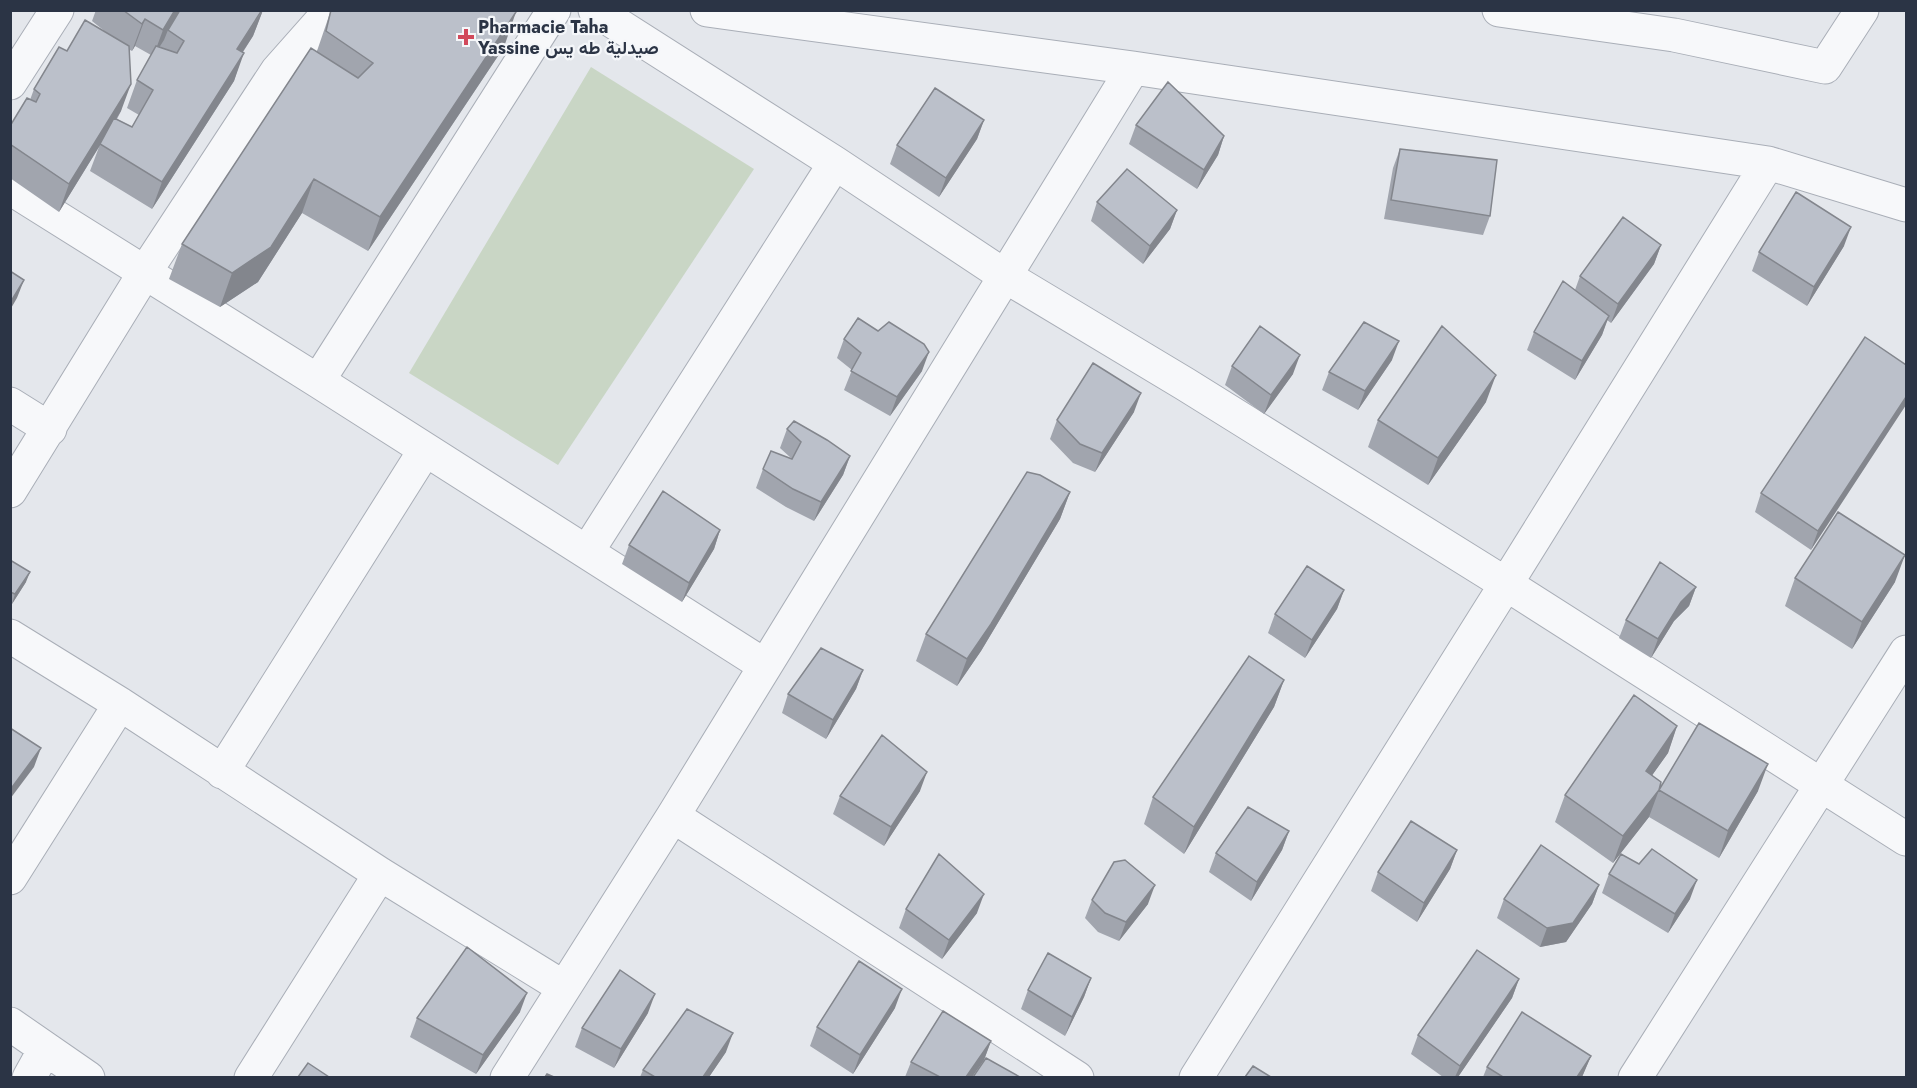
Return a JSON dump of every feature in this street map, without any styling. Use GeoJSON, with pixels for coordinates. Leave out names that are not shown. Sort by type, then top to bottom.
{"type":"FeatureCollection","features":[{"type":"Feature","properties":{"kind":"street"},"geometry":{"type":"LineString","coordinates":[[10,82],[57,10]]}},
{"type":"Feature","properties":{"kind":"street"},"geometry":{"type":"LineString","coordinates":[[10,491],[145,272],[277,71],[331,10]]}},
{"type":"Feature","properties":{"kind":"street"},"geometry":{"type":"LineString","coordinates":[[318,381],[554,10]]}},
{"type":"Feature","properties":{"kind":"street"},"geometry":{"type":"LineString","coordinates":[[596,10],[1005,276],[1185,384],[1506,584],[1906,839]]}},
{"type":"Feature","properties":{"kind":"street"},"geometry":{"type":"LineString","coordinates":[[707,10],[1133,68],[1768,163],[1906,205]]}},
{"type":"Feature","properties":{"kind":"street"},"geometry":{"type":"LineString","coordinates":[[1498,10],[1674,35],[1825,67],[1862,10]]}},
{"type":"Feature","properties":{"kind":"street"},"geometry":{"type":"LineString","coordinates":[[507,1077],[673,816],[1133,68]]}},
{"type":"Feature","properties":{"kind":"street"},"geometry":{"type":"LineString","coordinates":[[1196,1077],[1768,163]]}},
{"type":"Feature","properties":{"kind":"street"},"geometry":{"type":"LineString","coordinates":[[587,552],[835,164]]}},
{"type":"Feature","properties":{"kind":"street"},"geometry":{"type":"LineString","coordinates":[[10,189],[318,381],[765,665]]}},
{"type":"Feature","properties":{"kind":"street"},"geometry":{"type":"LineString","coordinates":[[10,404],[50,429]]}},
{"type":"Feature","properties":{"kind":"street"},"geometry":{"type":"LineString","coordinates":[[222,772],[425,450]]}},
{"type":"Feature","properties":{"kind":"street"},"geometry":{"type":"LineString","coordinates":[[10,636],[120,704],[380,874],[563,987]]}},
{"type":"Feature","properties":{"kind":"street"},"geometry":{"type":"LineString","coordinates":[[1635,1077],[1906,652]]}},
{"type":"Feature","properties":{"kind":"street"},"geometry":{"type":"LineString","coordinates":[[10,878],[120,704]]}},
{"type":"Feature","properties":{"kind":"street"},"geometry":{"type":"LineString","coordinates":[[673,816],[1077,1077]]}},
{"type":"Feature","properties":{"kind":"street"},"geometry":{"type":"LineString","coordinates":[[251,1077],[380,874]]}},
{"type":"Feature","properties":{"kind":"street"},"geometry":{"type":"LineString","coordinates":[[10,1024],[88,1077]]}},
{"type":"Feature","properties":{"kind":"street"},"geometry":{"type":"LineString","coordinates":[[29,1077],[45,1049]]}},
{"type":"Feature","properties":{"kind":"green space"},"geometry":{"type":"Polygon","coordinates":[[[591,67],[754,169],[558,465],[409,373],[591,67]]]}},
{"type":"Feature","properties":{"kind":"building"},"geometry":{"type":"Polygon","coordinates":[[[123,10],[175,10],[163,30],[145,19],[142,24],[123,10]]]}},
{"type":"Feature","properties":{"kind":"building"},"geometry":{"type":"Polygon","coordinates":[[[180,10],[262,10],[237,49],[244,53],[162,182],[100,144],[114,118],[132,127],[153,90],[137,80],[156,46],[177,53],[184,41],[168,30],[180,10]]]}},
{"type":"Feature","properties":{"kind":"building"},"geometry":{"type":"Polygon","coordinates":[[[331,10],[513,10],[516,12],[380,217],[314,179],[271,247],[232,273],[182,244],[311,48],[358,78],[373,63],[326,31],[331,10]]]}},
{"type":"Feature","properties":{"kind":"building"},"geometry":{"type":"Polygon","coordinates":[[[85,20],[129,46],[131,84],[69,184],[10,144],[10,126],[27,98],[36,102],[40,94],[34,89],[59,47],[67,51],[85,20]]]}},
{"type":"Feature","properties":{"kind":"building"},"geometry":{"type":"Polygon","coordinates":[[[1168,82],[1224,136],[1204,170],[1136,125],[1168,82]]]}},
{"type":"Feature","properties":{"kind":"building"},"geometry":{"type":"Polygon","coordinates":[[[935,88],[984,120],[946,178],[897,145],[935,88]]]}},
{"type":"Feature","properties":{"kind":"building"},"geometry":{"type":"Polygon","coordinates":[[[1400,149],[1497,160],[1490,216],[1391,200],[1400,149]]]}},
{"type":"Feature","properties":{"kind":"building"},"geometry":{"type":"Polygon","coordinates":[[[1127,169],[1177,210],[1150,246],[1097,202],[1127,169]]]}},
{"type":"Feature","properties":{"kind":"building"},"geometry":{"type":"Polygon","coordinates":[[[1796,192],[1851,227],[1814,287],[1759,252],[1796,192]]]}},
{"type":"Feature","properties":{"kind":"building"},"geometry":{"type":"Polygon","coordinates":[[[1623,217],[1661,245],[1618,304],[1580,276],[1623,217]]]}},
{"type":"Feature","properties":{"kind":"building"},"geometry":{"type":"Polygon","coordinates":[[[10,271],[24,280],[10,303],[10,271]]]}},
{"type":"Feature","properties":{"kind":"building"},"geometry":{"type":"Polygon","coordinates":[[[1563,281],[1609,316],[1582,361],[1534,332],[1563,281]]]}},
{"type":"Feature","properties":{"kind":"building"},"geometry":{"type":"Polygon","coordinates":[[[858,318],[878,331],[889,322],[924,344],[929,352],[897,397],[851,371],[861,353],[844,339],[858,318]]]}},
{"type":"Feature","properties":{"kind":"building"},"geometry":{"type":"Polygon","coordinates":[[[1364,322],[1399,341],[1365,391],[1329,372],[1364,322]]]}},
{"type":"Feature","properties":{"kind":"building"},"geometry":{"type":"Polygon","coordinates":[[[1260,326],[1300,355],[1271,395],[1232,366],[1260,326]]]}},
{"type":"Feature","properties":{"kind":"building"},"geometry":{"type":"Polygon","coordinates":[[[1442,326],[1496,375],[1438,458],[1378,420],[1442,326]]]}},
{"type":"Feature","properties":{"kind":"building"},"geometry":{"type":"Polygon","coordinates":[[[1865,337],[1906,365],[1906,397],[1818,531],[1761,493],[1865,337]]]}},
{"type":"Feature","properties":{"kind":"building"},"geometry":{"type":"Polygon","coordinates":[[[1093,363],[1141,393],[1102,453],[1080,444],[1057,420],[1093,363]]]}},
{"type":"Feature","properties":{"kind":"building"},"geometry":{"type":"Polygon","coordinates":[[[794,421],[850,456],[821,502],[793,489],[763,469],[771,451],[792,459],[801,442],[787,429],[794,421]]]}},
{"type":"Feature","properties":{"kind":"building"},"geometry":{"type":"Polygon","coordinates":[[[1027,472],[1040,475],[1070,492],[991,624],[967,659],[926,634],[1027,472]]]}},
{"type":"Feature","properties":{"kind":"building"},"geometry":{"type":"Polygon","coordinates":[[[663,491],[720,530],[689,583],[629,545],[663,491]]]}},
{"type":"Feature","properties":{"kind":"building"},"geometry":{"type":"Polygon","coordinates":[[[1838,512],[1905,555],[1862,622],[1795,578],[1838,512]]]}},
{"type":"Feature","properties":{"kind":"building"},"geometry":{"type":"Polygon","coordinates":[[[10,560],[30,572],[15,594],[10,592],[10,560]]]}},
{"type":"Feature","properties":{"kind":"building"},"geometry":{"type":"Polygon","coordinates":[[[1660,562],[1696,587],[1681,602],[1658,639],[1626,620],[1660,562]]]}},
{"type":"Feature","properties":{"kind":"building"},"geometry":{"type":"Polygon","coordinates":[[[1307,566],[1344,590],[1312,640],[1275,614],[1307,566]]]}},
{"type":"Feature","properties":{"kind":"building"},"geometry":{"type":"Polygon","coordinates":[[[821,648],[863,670],[833,720],[788,694],[821,648]]]}},
{"type":"Feature","properties":{"kind":"building"},"geometry":{"type":"Polygon","coordinates":[[[1249,656],[1284,680],[1194,827],[1153,797],[1249,656]]]}},
{"type":"Feature","properties":{"kind":"building"},"geometry":{"type":"Polygon","coordinates":[[[1634,695],[1677,726],[1646,771],[1661,782],[1659,790],[1623,836],[1565,795],[1634,695]]]}},
{"type":"Feature","properties":{"kind":"building"},"geometry":{"type":"Polygon","coordinates":[[[1699,723],[1768,764],[1728,831],[1659,790],[1699,723]]]}},
{"type":"Feature","properties":{"kind":"building"},"geometry":{"type":"Polygon","coordinates":[[[10,728],[41,748],[10,790],[10,728]]]}},
{"type":"Feature","properties":{"kind":"building"},"geometry":{"type":"Polygon","coordinates":[[[882,735],[927,772],[891,827],[840,796],[882,735]]]}},
{"type":"Feature","properties":{"kind":"building"},"geometry":{"type":"Polygon","coordinates":[[[1248,807],[1289,831],[1257,882],[1216,853],[1248,807]]]}},
{"type":"Feature","properties":{"kind":"building"},"geometry":{"type":"Polygon","coordinates":[[[1411,821],[1457,850],[1424,903],[1378,872],[1411,821]]]}},
{"type":"Feature","properties":{"kind":"building"},"geometry":{"type":"Polygon","coordinates":[[[1541,845],[1599,885],[1573,923],[1547,928],[1504,899],[1541,845]]]}},
{"type":"Feature","properties":{"kind":"building"},"geometry":{"type":"Polygon","coordinates":[[[1652,849],[1697,880],[1675,914],[1609,874],[1621,854],[1639,864],[1652,849]]]}},
{"type":"Feature","properties":{"kind":"building"},"geometry":{"type":"Polygon","coordinates":[[[939,854],[984,894],[949,940],[906,909],[939,854]]]}},
{"type":"Feature","properties":{"kind":"building"},"geometry":{"type":"Polygon","coordinates":[[[1125,860],[1155,885],[1126,922],[1105,913],[1092,900],[1114,862],[1125,860]]]}},
{"type":"Feature","properties":{"kind":"building"},"geometry":{"type":"Polygon","coordinates":[[[467,947],[527,993],[483,1055],[417,1018],[467,947]]]}},
{"type":"Feature","properties":{"kind":"building"},"geometry":{"type":"Polygon","coordinates":[[[1477,950],[1519,979],[1460,1066],[1418,1035],[1477,950]]]}},
{"type":"Feature","properties":{"kind":"building"},"geometry":{"type":"Polygon","coordinates":[[[1048,953],[1091,978],[1072,1017],[1028,990],[1048,953]]]}},
{"type":"Feature","properties":{"kind":"building"},"geometry":{"type":"Polygon","coordinates":[[[859,961],[902,989],[860,1055],[817,1027],[859,961]]]}},
{"type":"Feature","properties":{"kind":"building"},"geometry":{"type":"Polygon","coordinates":[[[620,970],[655,994],[621,1049],[582,1028],[620,970]]]}},
{"type":"Feature","properties":{"kind":"building"},"geometry":{"type":"Polygon","coordinates":[[[687,1009],[733,1033],[703,1077],[655,1077],[643,1070],[687,1009]]]}},
{"type":"Feature","properties":{"kind":"building"},"geometry":{"type":"Polygon","coordinates":[[[943,1011],[991,1041],[966,1077],[940,1077],[911,1062],[943,1011]]]}},
{"type":"Feature","properties":{"kind":"building"},"geometry":{"type":"Polygon","coordinates":[[[1522,1012],[1591,1056],[1577,1077],[1503,1077],[1487,1067],[1522,1012]]]}},
{"type":"Feature","properties":{"kind":"building"},"geometry":{"type":"Polygon","coordinates":[[[986,1058],[1020,1077],[973,1077],[986,1058]]]}},
{"type":"Feature","properties":{"kind":"building"},"geometry":{"type":"Polygon","coordinates":[[[308,1063],[329,1077],[298,1077],[308,1063]]]}},
{"type":"Feature","properties":{"kind":"building"},"geometry":{"type":"Polygon","coordinates":[[[1253,1066],[1271,1077],[1245,1077],[1253,1066]]]}},
{"type":"Feature","properties":{"kind":"place","name":"Pharmacie Taha Yassine صيدلية طه يس"},"geometry":{"type":"Point","coordinates":[466,37]}}]}
